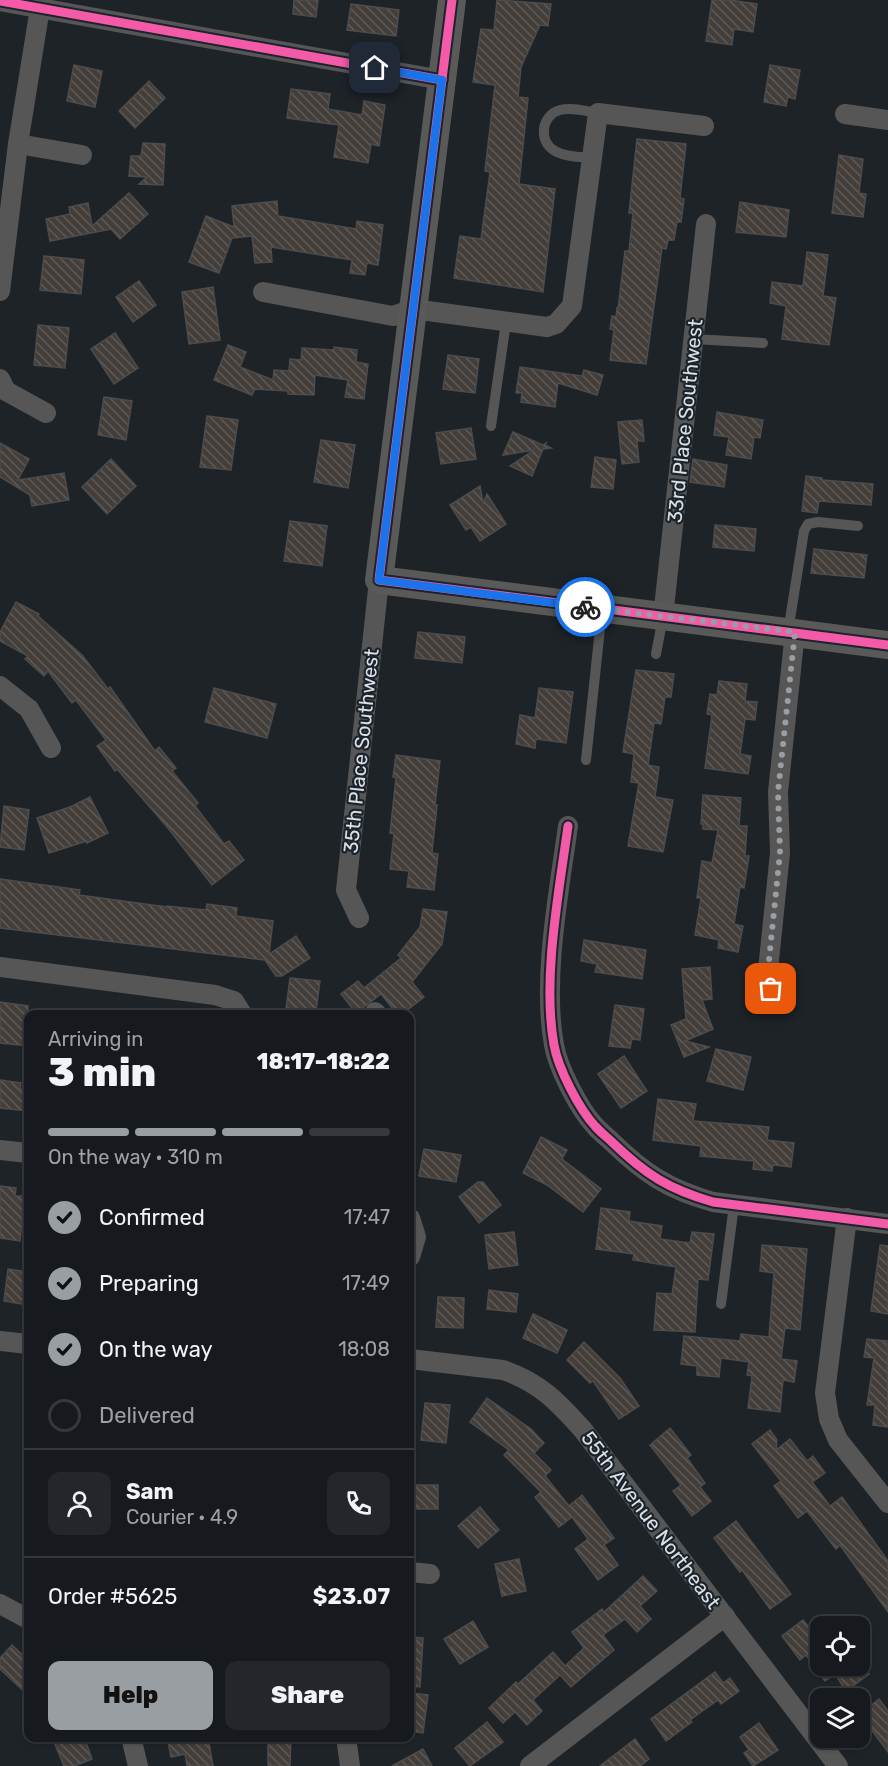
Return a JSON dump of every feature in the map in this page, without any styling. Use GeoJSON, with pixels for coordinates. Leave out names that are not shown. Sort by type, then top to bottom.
{"type":"FeatureCollection","features":[{"type":"Feature","properties":{"kind":"street"},"geometry":{"type":"LineString","coordinates":[[452,0],[379,580],[888,645]]}},
{"type":"Feature","properties":{"kind":"street"},"geometry":{"type":"LineString","coordinates":[[0,1],[40,8],[81,8],[442,80]]}},
{"type":"Feature","properties":{"kind":"street"},"geometry":{"type":"LineString","coordinates":[[0,291],[18,144],[40,8]]}},
{"type":"Feature","properties":{"kind":"street"},"geometry":{"type":"LineString","coordinates":[[263,292],[393,316],[413,309],[548,327],[556,324],[572,306],[575,292],[598,113],[704,126]]}},
{"type":"Feature","properties":{"kind":"street"},"geometry":{"type":"LineString","coordinates":[[845,114],[888,120]]}},
{"type":"Feature","properties":{"kind":"street"},"geometry":{"type":"LineString","coordinates":[[18,144],[82,155]]}},
{"type":"Feature","properties":{"kind":"street","name":"33rd Place Southwest"},"geometry":{"type":"LineString","coordinates":[[663,617],[706,224]]}},
{"type":"Feature","properties":{"kind":"street"},"geometry":{"type":"LineString","coordinates":[[0,379],[6,391],[46,413]]}},
{"type":"Feature","properties":{"kind":"street","name":"35th Place Southwest"},"geometry":{"type":"LineString","coordinates":[[359,918],[346,890],[379,580]]}},
{"type":"Feature","properties":{"kind":"street"},"geometry":{"type":"LineString","coordinates":[[771,989],[768,970],[780,853],[778,792],[791,632]]}},
{"type":"Feature","properties":{"kind":"street"},"geometry":{"type":"LineString","coordinates":[[0,686],[29,709],[51,748]]}},
{"type":"Feature","properties":{"kind":"street"},"geometry":{"type":"LineString","coordinates":[[568,826],[555,923],[550,1009],[554,1047],[577,1098],[594,1125],[634,1164],[686,1194],[713,1202],[888,1224]]}},
{"type":"Feature","properties":{"kind":"street"},"geometry":{"type":"LineString","coordinates":[[0,967],[215,995],[238,1008]]}},
{"type":"Feature","properties":{"kind":"street"},"geometry":{"type":"LineString","coordinates":[[0,1150],[24,1153]]}},
{"type":"Feature","properties":{"kind":"street"},"geometry":{"type":"LineString","coordinates":[[847,1218],[825,1392],[829,1419],[838,1440],[888,1503]]}},
{"type":"Feature","properties":{"kind":"street"},"geometry":{"type":"LineString","coordinates":[[0,1341],[24,1344]]}},
{"type":"Feature","properties":{"kind":"street","name":"55th Avenue Northeast"},"geometry":{"type":"LineString","coordinates":[[414,1359],[503,1370],[516,1374],[548,1393],[583,1430],[838,1766]]}},
{"type":"Feature","properties":{"kind":"street"},"geometry":{"type":"LineString","coordinates":[[414,1572],[430,1574]]}},
{"type":"Feature","properties":{"kind":"street"},"geometry":{"type":"LineString","coordinates":[[0,1604],[24,1617]]}},
{"type":"Feature","properties":{"kind":"street"},"geometry":{"type":"LineString","coordinates":[[530,1766],[725,1616]]}},
{"type":"Feature","properties":{"kind":"street"},"geometry":{"type":"LineString","coordinates":[[132,1742],[138,1766]]}},
{"type":"Feature","properties":{"kind":"street"},"geometry":{"type":"LineString","coordinates":[[347,1742],[350,1766]]}},
{"type":"Feature","properties":{"kind":"lane"},"geometry":{"type":"LineString","coordinates":[[592,158],[563,155],[554,151],[545,141],[544,128],[549,117],[560,110],[598,113]]}},
{"type":"Feature","properties":{"kind":"lane"},"geometry":{"type":"LineString","coordinates":[[491,426],[506,322]]}},
{"type":"Feature","properties":{"kind":"lane"},"geometry":{"type":"LineString","coordinates":[[694,339],[763,343]]}},
{"type":"Feature","properties":{"kind":"lane"},"geometry":{"type":"LineString","coordinates":[[791,632],[804,531],[808,524],[818,522],[858,526]]}},
{"type":"Feature","properties":{"kind":"lane"},"geometry":{"type":"LineString","coordinates":[[586,760],[602,610]]}},
{"type":"Feature","properties":{"kind":"lane"},"geometry":{"type":"LineString","coordinates":[[656,654],[663,617]]}},
{"type":"Feature","properties":{"kind":"lane"},"geometry":{"type":"LineString","coordinates":[[721,1304],[734,1205]]}},
{"type":"Feature","properties":{"kind":"building"},"geometry":{"type":"Polygon","coordinates":[[[294,0],[318,0],[316,17],[293,14],[294,0]]]}},
{"type":"Feature","properties":{"kind":"building"},"geometry":{"type":"Polygon","coordinates":[[[497,0],[551,4],[548,26],[540,25],[521,67],[518,97],[528,98],[519,184],[555,189],[543,292],[454,278],[460,236],[481,239],[490,172],[485,171],[495,85],[473,82],[481,29],[494,30],[497,0]]]}},
{"type":"Feature","properties":{"kind":"building"},"geometry":{"type":"Polygon","coordinates":[[[712,0],[757,4],[753,32],[734,29],[732,45],[706,41],[712,0]]]}},
{"type":"Feature","properties":{"kind":"building"},"geometry":{"type":"Polygon","coordinates":[[[351,4],[399,10],[396,36],[347,30],[351,4]]]}},
{"type":"Feature","properties":{"kind":"building"},"geometry":{"type":"Polygon","coordinates":[[[74,65],[102,71],[95,107],[67,101],[74,65]]]}},
{"type":"Feature","properties":{"kind":"building"},"geometry":{"type":"Polygon","coordinates":[[[770,65],[800,70],[795,99],[788,97],[786,106],[764,102],[770,65]]]}},
{"type":"Feature","properties":{"kind":"building"},"geometry":{"type":"Polygon","coordinates":[[[149,81],[165,98],[135,128],[119,111],[149,81]]]}},
{"type":"Feature","properties":{"kind":"building"},"geometry":{"type":"Polygon","coordinates":[[[291,89],[330,94],[328,109],[362,115],[364,101],[385,105],[379,146],[371,144],[368,163],[334,157],[339,125],[287,118],[291,89]]]}},
{"type":"Feature","properties":{"kind":"building"},"geometry":{"type":"Polygon","coordinates":[[[637,139],[686,144],[680,198],[684,199],[681,222],[677,222],[674,240],[668,240],[666,249],[662,248],[646,364],[610,360],[614,330],[610,329],[612,316],[616,317],[625,251],[629,251],[633,213],[629,213],[637,139]]]}},
{"type":"Feature","properties":{"kind":"building"},"geometry":{"type":"Polygon","coordinates":[[[143,143],[165,144],[163,185],[139,184],[147,177],[129,176],[131,156],[141,156],[143,143]]]}},
{"type":"Feature","properties":{"kind":"building"},"geometry":{"type":"Polygon","coordinates":[[[839,155],[863,159],[859,193],[866,194],[863,217],[832,213],[839,155]]]}},
{"type":"Feature","properties":{"kind":"building"},"geometry":{"type":"Polygon","coordinates":[[[129,193],[148,214],[120,239],[111,229],[50,241],[46,219],[70,214],[69,207],[88,203],[92,226],[129,193]]]}},
{"type":"Feature","properties":{"kind":"building"},"geometry":{"type":"Polygon","coordinates":[[[277,201],[278,216],[356,229],[357,221],[383,225],[378,265],[367,263],[365,275],[350,273],[352,260],[271,247],[272,262],[255,263],[252,236],[232,238],[219,273],[189,262],[206,216],[234,227],[232,206],[277,201]]]}},
{"type":"Feature","properties":{"kind":"building"},"geometry":{"type":"Polygon","coordinates":[[[740,202],[789,210],[786,237],[736,232],[740,202]]]}},
{"type":"Feature","properties":{"kind":"building"},"geometry":{"type":"Polygon","coordinates":[[[807,252],[828,255],[823,296],[836,298],[829,345],[782,339],[786,306],[770,303],[772,282],[803,286],[807,252]]]}},
{"type":"Feature","properties":{"kind":"building"},"geometry":{"type":"Polygon","coordinates":[[[44,256],[84,260],[81,294],[40,290],[44,256]]]}},
{"type":"Feature","properties":{"kind":"building"},"geometry":{"type":"Polygon","coordinates":[[[139,281],[156,305],[133,322],[116,297],[139,281]]]}},
{"type":"Feature","properties":{"kind":"building"},"geometry":{"type":"Polygon","coordinates":[[[213,287],[220,340],[189,344],[182,292],[213,287]]]}},
{"type":"Feature","properties":{"kind":"building"},"geometry":{"type":"Polygon","coordinates":[[[38,325],[69,328],[65,368],[34,365],[38,325]]]}},
{"type":"Feature","properties":{"kind":"building"},"geometry":{"type":"Polygon","coordinates":[[[115,333],[138,368],[114,384],[91,349],[115,333]]]}},
{"type":"Feature","properties":{"kind":"building"},"geometry":{"type":"Polygon","coordinates":[[[228,345],[246,352],[240,367],[273,380],[274,370],[289,371],[290,359],[301,360],[302,348],[334,350],[334,347],[357,350],[356,362],[368,364],[364,399],[345,397],[348,380],[315,375],[314,395],[255,389],[252,395],[214,380],[228,345]]]}},
{"type":"Feature","properties":{"kind":"building"},"geometry":{"type":"Polygon","coordinates":[[[448,355],[479,359],[475,393],[443,389],[448,355]]]}},
{"type":"Feature","properties":{"kind":"building"},"geometry":{"type":"Polygon","coordinates":[[[520,367],[582,376],[584,370],[603,375],[597,395],[558,383],[555,407],[521,402],[522,393],[516,393],[520,367]]]}},
{"type":"Feature","properties":{"kind":"building"},"geometry":{"type":"Polygon","coordinates":[[[104,397],[132,401],[126,440],[98,435],[104,397]]]}},
{"type":"Feature","properties":{"kind":"building"},"geometry":{"type":"Polygon","coordinates":[[[717,412],[763,420],[760,438],[754,437],[751,459],[726,455],[729,437],[714,435],[717,412]]]}},
{"type":"Feature","properties":{"kind":"building"},"geometry":{"type":"Polygon","coordinates":[[[207,416],[238,420],[231,470],[200,467],[207,416]]]}},
{"type":"Feature","properties":{"kind":"building"},"geometry":{"type":"Polygon","coordinates":[[[642,420],[644,441],[637,441],[639,462],[622,464],[618,422],[642,420]]]}},
{"type":"Feature","properties":{"kind":"building"},"geometry":{"type":"Polygon","coordinates":[[[471,428],[476,459],[441,464],[436,433],[471,428]]]}},
{"type":"Feature","properties":{"kind":"building"},"geometry":{"type":"Polygon","coordinates":[[[513,432],[543,445],[546,443],[545,445],[551,448],[543,449],[532,476],[510,466],[534,450],[503,455],[513,432]]]}},
{"type":"Feature","properties":{"kind":"building"},"geometry":{"type":"Polygon","coordinates":[[[321,440],[355,445],[348,488],[314,482],[321,440]]]}},
{"type":"Feature","properties":{"kind":"building"},"geometry":{"type":"Polygon","coordinates":[[[0,443],[29,459],[18,480],[64,473],[69,500],[32,506],[30,495],[0,477],[0,443]]]}},
{"type":"Feature","properties":{"kind":"building"},"geometry":{"type":"Polygon","coordinates":[[[595,457],[616,460],[613,489],[591,487],[595,457]]]}},
{"type":"Feature","properties":{"kind":"building"},"geometry":{"type":"Polygon","coordinates":[[[111,459],[136,486],[107,514],[82,487],[111,459]]]}},
{"type":"Feature","properties":{"kind":"building"},"geometry":{"type":"Polygon","coordinates":[[[693,459],[727,465],[724,487],[690,482],[693,459]]]}},
{"type":"Feature","properties":{"kind":"building"},"geometry":{"type":"Polygon","coordinates":[[[806,476],[822,478],[822,480],[873,484],[871,505],[819,501],[817,513],[802,511],[806,476]]]}},
{"type":"Feature","properties":{"kind":"building"},"geometry":{"type":"Polygon","coordinates":[[[480,486],[483,503],[487,494],[506,524],[480,541],[471,527],[466,530],[450,505],[480,486]]]}},
{"type":"Feature","properties":{"kind":"building"},"geometry":{"type":"Polygon","coordinates":[[[290,521],[327,526],[322,566],[284,561],[290,521]]]}},
{"type":"Feature","properties":{"kind":"building"},"geometry":{"type":"Polygon","coordinates":[[[715,525],[756,529],[754,551],[713,547],[715,525]]]}},
{"type":"Feature","properties":{"kind":"building"},"geometry":{"type":"Polygon","coordinates":[[[814,549],[867,555],[864,578],[811,573],[814,549]]]}},
{"type":"Feature","properties":{"kind":"building"},"geometry":{"type":"Polygon","coordinates":[[[16,602],[39,614],[38,616],[82,655],[108,689],[110,687],[155,751],[159,747],[176,768],[172,771],[198,803],[195,806],[224,844],[229,841],[244,860],[212,885],[168,828],[117,769],[115,771],[97,746],[106,740],[76,700],[72,703],[48,671],[44,676],[25,659],[28,656],[0,641],[0,632],[16,602]]]}},
{"type":"Feature","properties":{"kind":"building"},"geometry":{"type":"Polygon","coordinates":[[[418,632],[465,637],[462,663],[415,658],[418,632]]]}},
{"type":"Feature","properties":{"kind":"building"},"geometry":{"type":"Polygon","coordinates":[[[636,670],[674,674],[671,697],[665,697],[661,724],[654,723],[648,765],[659,767],[655,797],[673,800],[663,852],[628,846],[639,783],[631,782],[634,754],[623,752],[636,670]]]}},
{"type":"Feature","properties":{"kind":"building"},"geometry":{"type":"Polygon","coordinates":[[[719,681],[747,684],[745,701],[757,702],[755,720],[745,719],[740,754],[751,756],[748,774],[705,768],[712,715],[707,714],[710,694],[717,695],[719,681]]]}},
{"type":"Feature","properties":{"kind":"building"},"geometry":{"type":"Polygon","coordinates":[[[214,688],[276,704],[267,738],[205,722],[214,688]]]}},
{"type":"Feature","properties":{"kind":"building"},"geometry":{"type":"Polygon","coordinates":[[[539,688],[573,692],[566,743],[536,739],[535,748],[516,744],[520,715],[535,718],[539,688]]]}},
{"type":"Feature","properties":{"kind":"building"},"geometry":{"type":"Polygon","coordinates":[[[396,755],[440,761],[432,853],[438,854],[434,890],[407,887],[409,871],[390,869],[394,834],[390,833],[396,755]]]}},
{"type":"Feature","properties":{"kind":"building"},"geometry":{"type":"Polygon","coordinates":[[[703,795],[741,798],[739,826],[747,826],[745,856],[749,856],[744,888],[740,887],[734,924],[743,926],[738,952],[718,948],[719,940],[695,935],[701,898],[697,898],[702,861],[712,863],[718,830],[703,829],[703,824],[701,824],[703,795]]]}},
{"type":"Feature","properties":{"kind":"building"},"geometry":{"type":"Polygon","coordinates":[[[90,797],[108,833],[87,843],[87,841],[49,853],[37,818],[70,807],[90,797]]]}},
{"type":"Feature","properties":{"kind":"building"},"geometry":{"type":"Polygon","coordinates":[[[4,806],[29,810],[24,850],[0,847],[4,806]]]}},
{"type":"Feature","properties":{"kind":"building"},"geometry":{"type":"Polygon","coordinates":[[[0,879],[80,890],[79,895],[167,907],[206,910],[207,904],[237,908],[236,916],[273,921],[269,954],[296,936],[310,958],[282,976],[276,976],[265,960],[0,928],[0,879]]]}},
{"type":"Feature","properties":{"kind":"building"},"geometry":{"type":"Polygon","coordinates":[[[423,909],[447,912],[442,944],[412,982],[424,997],[407,1010],[394,1010],[381,994],[360,1010],[354,1010],[341,994],[358,981],[364,988],[401,958],[398,955],[420,927],[423,909]]]}},
{"type":"Feature","properties":{"kind":"building"},"geometry":{"type":"Polygon","coordinates":[[[584,940],[646,950],[642,979],[595,972],[597,964],[581,961],[584,940]]]}},
{"type":"Feature","properties":{"kind":"building"},"geometry":{"type":"Polygon","coordinates":[[[710,967],[712,999],[702,1000],[713,1029],[685,1041],[709,1047],[684,1057],[671,1025],[686,1019],[682,969],[710,967]]]}},
{"type":"Feature","properties":{"kind":"building"},"geometry":{"type":"Polygon","coordinates":[[[290,978],[320,981],[316,1010],[286,1008],[290,978]]]}},
{"type":"Feature","properties":{"kind":"building"},"geometry":{"type":"Polygon","coordinates":[[[0,1002],[28,1006],[28,1010],[24,1010],[24,1046],[0,1043],[0,1002]]]}},
{"type":"Feature","properties":{"kind":"building"},"geometry":{"type":"Polygon","coordinates":[[[615,1005],[644,1009],[640,1040],[632,1039],[630,1048],[609,1046],[615,1005]]]}},
{"type":"Feature","properties":{"kind":"building"},"geometry":{"type":"Polygon","coordinates":[[[716,1049],[751,1057],[743,1090],[707,1081],[716,1049]]]}},
{"type":"Feature","properties":{"kind":"building"},"geometry":{"type":"Polygon","coordinates":[[[624,1056],[647,1091],[621,1108],[598,1074],[624,1056]]]}},
{"type":"Feature","properties":{"kind":"building"},"geometry":{"type":"Polygon","coordinates":[[[0,1080],[21,1083],[20,1089],[24,1090],[24,1111],[0,1108],[0,1080]]]}},
{"type":"Feature","properties":{"kind":"building"},"geometry":{"type":"Polygon","coordinates":[[[658,1099],[696,1104],[693,1121],[769,1127],[767,1140],[794,1143],[791,1167],[773,1165],[772,1171],[753,1169],[754,1161],[700,1156],[701,1146],[653,1140],[658,1099]]]}},
{"type":"Feature","properties":{"kind":"building"},"geometry":{"type":"Polygon","coordinates":[[[541,1137],[567,1150],[562,1159],[601,1189],[583,1212],[547,1185],[523,1173],[541,1137]]]}},
{"type":"Feature","properties":{"kind":"building"},"geometry":{"type":"Polygon","coordinates":[[[424,1149],[461,1155],[456,1182],[419,1176],[424,1149]]]}},
{"type":"Feature","properties":{"kind":"building"},"geometry":{"type":"Polygon","coordinates":[[[478,1182],[483,1182],[501,1205],[479,1223],[459,1197],[478,1182]]]}},
{"type":"Feature","properties":{"kind":"building"},"geometry":{"type":"Polygon","coordinates":[[[0,1186],[16,1188],[15,1196],[24,1196],[20,1241],[0,1238],[0,1186]]]}},
{"type":"Feature","properties":{"kind":"building"},"geometry":{"type":"Polygon","coordinates":[[[601,1208],[630,1212],[629,1221],[662,1226],[660,1239],[690,1243],[692,1232],[714,1234],[708,1280],[698,1279],[695,1332],[654,1330],[657,1293],[672,1294],[676,1267],[633,1260],[634,1254],[596,1249],[601,1208]]]}},
{"type":"Feature","properties":{"kind":"building"},"geometry":{"type":"Polygon","coordinates":[[[514,1232],[518,1265],[489,1269],[485,1235],[514,1232]]]}},
{"type":"Feature","properties":{"kind":"building"},"geometry":{"type":"Polygon","coordinates":[[[762,1245],[807,1249],[800,1330],[785,1328],[781,1359],[797,1361],[794,1382],[783,1380],[780,1412],[748,1408],[752,1376],[747,1375],[749,1362],[721,1358],[719,1377],[697,1375],[697,1366],[681,1364],[684,1336],[740,1341],[741,1334],[769,1337],[774,1273],[760,1271],[762,1245]]]}},
{"type":"Feature","properties":{"kind":"building"},"geometry":{"type":"Polygon","coordinates":[[[880,1245],[888,1246],[888,1314],[871,1311],[880,1245]]]}},
{"type":"Feature","properties":{"kind":"building"},"geometry":{"type":"Polygon","coordinates":[[[8,1269],[24,1271],[24,1304],[4,1301],[8,1269]]]}},
{"type":"Feature","properties":{"kind":"building"},"geometry":{"type":"Polygon","coordinates":[[[489,1290],[518,1294],[516,1312],[487,1309],[489,1290]]]}},
{"type":"Feature","properties":{"kind":"building"},"geometry":{"type":"Polygon","coordinates":[[[438,1297],[464,1298],[463,1328],[436,1327],[438,1297]]]}},
{"type":"Feature","properties":{"kind":"building"},"geometry":{"type":"Polygon","coordinates":[[[533,1314],[567,1330],[557,1353],[523,1338],[533,1314]]]}},
{"type":"Feature","properties":{"kind":"building"},"geometry":{"type":"Polygon","coordinates":[[[867,1339],[887,1341],[888,1427],[873,1425],[875,1405],[867,1405],[874,1358],[864,1357],[867,1339]]]}},
{"type":"Feature","properties":{"kind":"building"},"geometry":{"type":"Polygon","coordinates":[[[584,1342],[620,1378],[639,1406],[619,1419],[593,1381],[590,1383],[567,1360],[584,1342]]]}},
{"type":"Feature","properties":{"kind":"building"},"geometry":{"type":"Polygon","coordinates":[[[487,1398],[531,1429],[544,1443],[534,1453],[551,1470],[545,1476],[569,1506],[582,1495],[614,1538],[604,1545],[618,1565],[598,1580],[575,1549],[588,1539],[572,1517],[559,1527],[535,1497],[541,1492],[504,1455],[509,1450],[470,1422],[487,1398]]]}},
{"type":"Feature","properties":{"kind":"building"},"geometry":{"type":"Polygon","coordinates":[[[425,1403],[450,1405],[446,1443],[421,1440],[425,1403]]]}},
{"type":"Feature","properties":{"kind":"building"},"geometry":{"type":"Polygon","coordinates":[[[670,1428],[691,1455],[687,1458],[705,1483],[700,1487],[711,1501],[692,1516],[673,1491],[681,1485],[650,1445],[670,1428]]]}},
{"type":"Feature","properties":{"kind":"building"},"geometry":{"type":"Polygon","coordinates":[[[770,1430],[777,1440],[776,1450],[790,1439],[807,1461],[813,1456],[825,1473],[812,1482],[830,1506],[842,1497],[888,1561],[888,1612],[840,1545],[836,1549],[807,1511],[798,1518],[774,1486],[781,1481],[752,1444],[770,1430]]]}},
{"type":"Feature","properties":{"kind":"building"},"geometry":{"type":"Polygon","coordinates":[[[414,1485],[438,1485],[438,1509],[414,1509],[414,1485]]]}},
{"type":"Feature","properties":{"kind":"building"},"geometry":{"type":"Polygon","coordinates":[[[480,1507],[499,1530],[478,1548],[458,1526],[480,1507]]]}},
{"type":"Feature","properties":{"kind":"building"},"geometry":{"type":"Polygon","coordinates":[[[736,1521],[791,1594],[770,1609],[742,1570],[740,1572],[714,1538],[736,1521]]]}},
{"type":"Feature","properties":{"kind":"building"},"geometry":{"type":"Polygon","coordinates":[[[519,1559],[526,1591],[502,1596],[495,1564],[519,1559]]]}},
{"type":"Feature","properties":{"kind":"building"},"geometry":{"type":"Polygon","coordinates":[[[643,1576],[657,1591],[640,1606],[651,1619],[637,1632],[625,1619],[603,1635],[614,1650],[571,1687],[560,1675],[533,1700],[542,1711],[527,1725],[515,1712],[503,1723],[489,1708],[553,1652],[565,1666],[584,1648],[572,1632],[602,1609],[604,1612],[643,1576]]]}},
{"type":"Feature","properties":{"kind":"building"},"geometry":{"type":"Polygon","coordinates":[[[803,1620],[810,1629],[810,1660],[806,1655],[800,1660],[782,1636],[803,1620]]]}},
{"type":"Feature","properties":{"kind":"building"},"geometry":{"type":"Polygon","coordinates":[[[473,1621],[488,1647],[460,1664],[444,1639],[473,1621]]]}},
{"type":"Feature","properties":{"kind":"building"},"geometry":{"type":"Polygon","coordinates":[[[414,1637],[423,1638],[420,1687],[414,1686],[414,1637]]]}},
{"type":"Feature","properties":{"kind":"building"},"geometry":{"type":"Polygon","coordinates":[[[12,1645],[24,1656],[24,1691],[0,1669],[0,1658],[12,1645]]]}},
{"type":"Feature","properties":{"kind":"building"},"geometry":{"type":"Polygon","coordinates":[[[715,1672],[723,1683],[730,1678],[739,1691],[721,1704],[718,1700],[666,1741],[651,1719],[715,1672]]]}},
{"type":"Feature","properties":{"kind":"building"},"geometry":{"type":"Polygon","coordinates":[[[821,1676],[832,1676],[825,1681],[821,1676]]]}},
{"type":"Feature","properties":{"kind":"building"},"geometry":{"type":"Polygon","coordinates":[[[836,1676],[866,1676],[850,1688],[844,1688],[836,1676]]]}},
{"type":"Feature","properties":{"kind":"building"},"geometry":{"type":"Polygon","coordinates":[[[414,1693],[428,1695],[423,1733],[414,1732],[414,1693]]]}},
{"type":"Feature","properties":{"kind":"building"},"geometry":{"type":"Polygon","coordinates":[[[879,1699],[888,1711],[888,1752],[870,1728],[870,1706],[879,1699]]]}},
{"type":"Feature","properties":{"kind":"building"},"geometry":{"type":"Polygon","coordinates":[[[487,1722],[503,1742],[470,1766],[455,1748],[487,1722]]]}},
{"type":"Feature","properties":{"kind":"building"},"geometry":{"type":"Polygon","coordinates":[[[759,1723],[778,1750],[753,1766],[744,1753],[749,1750],[740,1737],[759,1723]]]}},
{"type":"Feature","properties":{"kind":"building"},"geometry":{"type":"Polygon","coordinates":[[[635,1739],[649,1759],[640,1766],[600,1766],[635,1739]]]}},
{"type":"Feature","properties":{"kind":"building"},"geometry":{"type":"Polygon","coordinates":[[[54,1742],[86,1742],[92,1759],[74,1766],[64,1766],[54,1742]]]}},
{"type":"Feature","properties":{"kind":"building"},"geometry":{"type":"Polygon","coordinates":[[[168,1742],[209,1742],[213,1766],[187,1766],[185,1754],[171,1757],[168,1742]]]}},
{"type":"Feature","properties":{"kind":"building"},"geometry":{"type":"Polygon","coordinates":[[[268,1742],[291,1742],[290,1766],[268,1766],[268,1742]]]}},
{"type":"Feature","properties":{"kind":"building"},"geometry":{"type":"Polygon","coordinates":[[[423,1749],[432,1766],[392,1766],[423,1749]]]}},
{"type":"Feature","properties":{"kind":"cycle path"},"geometry":{"type":"LineString","coordinates":[[452,0],[379,580],[888,645]]}},
{"type":"Feature","properties":{"kind":"cycle path"},"geometry":{"type":"LineString","coordinates":[[0,1],[442,80]]}},
{"type":"Feature","properties":{"kind":"cycle path"},"geometry":{"type":"LineString","coordinates":[[568,826],[553,936],[551,1019],[554,1045],[560,1065],[576,1099],[589,1119],[647,1172],[670,1186],[697,1197],[713,1202],[888,1224]]}},
{"type":"Feature","properties":{"kind":"way so far"},"geometry":{"type":"LineString","coordinates":[[585,607],[795,632],[778,792],[780,853],[768,970],[771,989]]}},
{"type":"Feature","properties":{"kind":"route"},"geometry":{"type":"LineString","coordinates":[[375,68],[442,80],[379,580],[585,607]]}}]}
